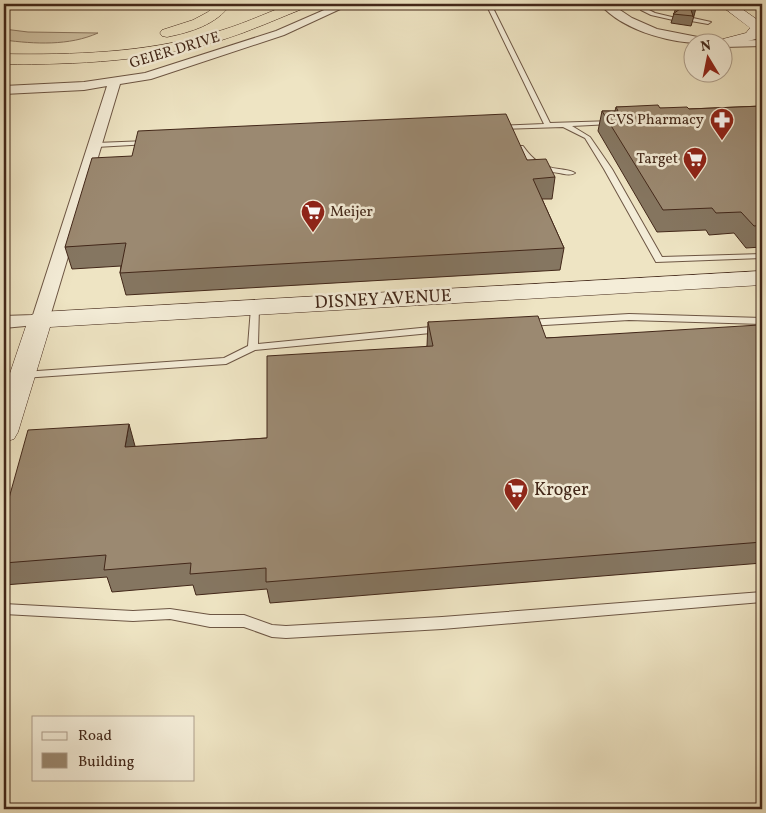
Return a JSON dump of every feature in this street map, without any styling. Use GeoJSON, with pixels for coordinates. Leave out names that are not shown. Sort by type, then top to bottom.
{"type":"FeatureCollection","features":[{"type":"Feature","properties":{"kind":"highway"},"geometry":{"type":"LineString","coordinates":[[4,47],[96,45],[151,37],[195,24],[211,16],[224,4]]}},
{"type":"Feature","properties":{"kind":"highway"},"geometry":{"type":"LineString","coordinates":[[4,47],[76,50],[129,47],[174,41],[239,23],[285,4]]}},
{"type":"Feature","properties":{"kind":"highway"},"geometry":{"type":"LineString","coordinates":[[4,59],[116,54],[178,46],[224,34],[302,4]]}},
{"type":"Feature","properties":{"kind":"highway"},"geometry":{"type":"LineString","coordinates":[[4,54],[52,57]]}},
{"type":"Feature","properties":{"kind":"street","name":"GEIER DRIVE"},"geometry":{"type":"LineString","coordinates":[[4,90],[114,83],[147,76],[280,33],[346,4]]}},
{"type":"Feature","properties":{"kind":"street"},"geometry":{"type":"LineString","coordinates":[[605,4],[620,17],[640,27],[665,35],[684,38]]}},
{"type":"Feature","properties":{"kind":"street"},"geometry":{"type":"LineString","coordinates":[[726,4],[761,34]]}},
{"type":"Feature","properties":{"kind":"street"},"geometry":{"type":"LineString","coordinates":[[734,40],[761,34]]}},
{"type":"Feature","properties":{"kind":"street"},"geometry":{"type":"LineString","coordinates":[[4,432],[114,83]]}},
{"type":"Feature","properties":{"kind":"street","name":"DISNEY AVENUE"},"geometry":{"type":"LineString","coordinates":[[4,322],[762,278]]}},
{"type":"Feature","properties":{"kind":"lane"},"geometry":{"type":"LineString","coordinates":[[488,4],[548,126]]}},
{"type":"Feature","properties":{"kind":"lane"},"geometry":{"type":"LineString","coordinates":[[643,9],[653,14],[673,18]]}},
{"type":"Feature","properties":{"kind":"lane"},"geometry":{"type":"LineString","coordinates":[[693,20],[708,22]]}},
{"type":"Feature","properties":{"kind":"lane"},"geometry":{"type":"LineString","coordinates":[[491,128],[615,122]]}},
{"type":"Feature","properties":{"kind":"lane"},"geometry":{"type":"LineString","coordinates":[[565,125],[587,137],[608,169],[659,260],[762,256]]}},
{"type":"Feature","properties":{"kind":"lane"},"geometry":{"type":"LineString","coordinates":[[511,127],[515,135]]}},
{"type":"Feature","properties":{"kind":"lane"},"geometry":{"type":"LineString","coordinates":[[96,145],[155,142]]}},
{"type":"Feature","properties":{"kind":"lane"},"geometry":{"type":"LineString","coordinates":[[519,143],[527,159],[533,164],[541,168],[572,173]]}},
{"type":"Feature","properties":{"kind":"lane"},"geometry":{"type":"LineString","coordinates":[[253,347],[255,308]]}},
{"type":"Feature","properties":{"kind":"lane"},"geometry":{"type":"LineString","coordinates":[[522,324],[629,317],[762,321]]}},
{"type":"Feature","properties":{"kind":"lane"},"geometry":{"type":"LineString","coordinates":[[22,376],[226,361],[253,347],[453,328]]}},
{"type":"Feature","properties":{"kind":"lane"},"geometry":{"type":"LineString","coordinates":[[4,609],[133,616],[170,614],[210,621],[244,621],[272,631],[286,632],[442,623],[762,597]]}},
{"type":"Feature","properties":{"kind":"shaded area"},"geometry":{"type":"Polygon","coordinates":[[[4,29],[28,32],[98,33],[64,42],[40,43],[4,40],[4,29]]]}},
{"type":"Feature","properties":{"kind":"building"},"geometry":{"type":"Polygon","coordinates":[[[677,4],[697,4],[691,10],[693,16],[673,14],[680,9],[676,6],[677,4]]]}},
{"type":"Feature","properties":{"kind":"building","name":"Target"},"geometry":{"type":"Polygon","coordinates":[[[658,105],[660,108],[687,107],[689,109],[762,106],[762,225],[754,226],[741,212],[716,213],[712,208],[663,210],[602,111],[618,111],[616,107],[658,105]]]}},
{"type":"Feature","properties":{"kind":"building","name":"Meijer"},"geometry":{"type":"Polygon","coordinates":[[[506,114],[527,160],[546,159],[555,177],[533,179],[564,248],[120,273],[126,243],[65,247],[92,158],[132,156],[138,131],[506,114]]]}},
{"type":"Feature","properties":{"kind":"building","name":"Kroger"},"geometry":{"type":"Polygon","coordinates":[[[538,316],[546,338],[759,325],[762,329],[762,542],[266,582],[266,568],[190,574],[191,563],[104,570],[106,555],[4,563],[4,516],[28,430],[129,424],[125,447],[267,438],[267,356],[433,346],[428,322],[538,316]]]}},
{"type":"Feature","properties":{"kind":"place","name":"CVS Pharmacy"},"geometry":{"type":"Point","coordinates":[722,141]}},
{"type":"Feature","properties":{"kind":"place","name":"Target"},"geometry":{"type":"Point","coordinates":[695,180]}},
{"type":"Feature","properties":{"kind":"place","name":"Meijer"},"geometry":{"type":"Point","coordinates":[313,233]}},
{"type":"Feature","properties":{"kind":"place","name":"Kroger"},"geometry":{"type":"Point","coordinates":[516,511]}}]}
